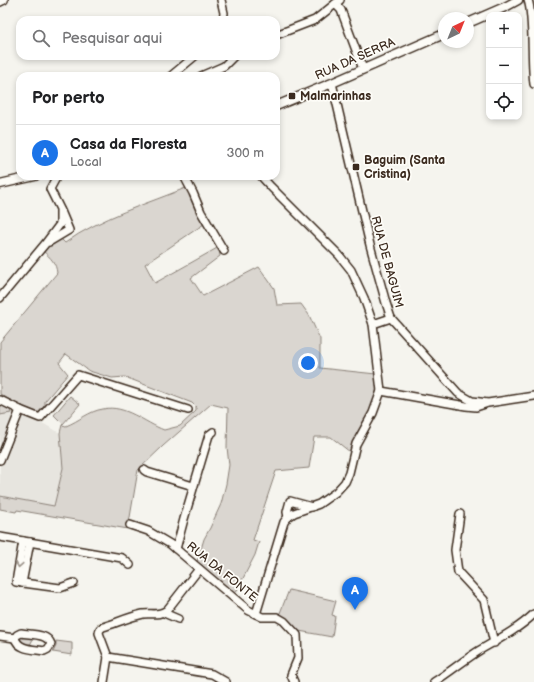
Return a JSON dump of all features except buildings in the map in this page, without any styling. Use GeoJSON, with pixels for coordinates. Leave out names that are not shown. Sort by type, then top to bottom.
{"type":"FeatureCollection","features":[{"type":"Feature","properties":{"kind":"main road"},"geometry":{"type":"LineString","coordinates":[[474,20],[518,0]]}},
{"type":"Feature","properties":{"kind":"main road","name":"RUA DA SERRA"},"geometry":{"type":"LineString","coordinates":[[280,104],[438,37]]}},
{"type":"Feature","properties":{"kind":"main road"},"geometry":{"type":"LineString","coordinates":[[0,184],[18,180]]}},
{"type":"Feature","properties":{"kind":"street"},"geometry":{"type":"LineString","coordinates":[[0,2],[4,0]]}},
{"type":"Feature","properties":{"kind":"street"},"geometry":{"type":"LineString","coordinates":[[221,0],[224,16]]}},
{"type":"Feature","properties":{"kind":"street"},"geometry":{"type":"LineString","coordinates":[[528,0],[532,6],[532,72],[534,84]]}},
{"type":"Feature","properties":{"kind":"street"},"geometry":{"type":"LineString","coordinates":[[280,33],[315,20],[338,2],[363,69]]}},
{"type":"Feature","properties":{"kind":"street"},"geometry":{"type":"LineString","coordinates":[[176,72],[190,60]]}},
{"type":"Feature","properties":{"kind":"street"},"geometry":{"type":"LineString","coordinates":[[210,72],[224,66],[230,60]]}},
{"type":"Feature","properties":{"kind":"street","name":"RUA DE BAGUIM"},"geometry":{"type":"LineString","coordinates":[[332,83],[370,245],[391,318],[458,394],[472,401],[488,403],[534,396]]}},
{"type":"Feature","properties":{"kind":"street"},"geometry":{"type":"LineString","coordinates":[[45,244],[69,230],[50,189],[54,180]]}},
{"type":"Feature","properties":{"kind":"street"},"geometry":{"type":"LineString","coordinates":[[186,180],[201,212],[224,251]]}},
{"type":"Feature","properties":{"kind":"street"},"geometry":{"type":"LineString","coordinates":[[256,614],[284,522],[294,513],[313,507],[336,492],[345,482],[356,444],[373,413],[381,391],[373,324],[351,270],[339,255],[264,180]]}},
{"type":"Feature","properties":{"kind":"street"},"geometry":{"type":"LineString","coordinates":[[0,298],[60,224],[60,209]]}},
{"type":"Feature","properties":{"kind":"street"},"geometry":{"type":"LineString","coordinates":[[373,324],[391,318]]}},
{"type":"Feature","properties":{"kind":"street"},"geometry":{"type":"LineString","coordinates":[[0,400],[40,418],[78,374],[188,410]]}},
{"type":"Feature","properties":{"kind":"street"},"geometry":{"type":"LineString","coordinates":[[381,391],[476,407],[488,403]]}},
{"type":"Feature","properties":{"kind":"street"},"geometry":{"type":"LineString","coordinates":[[0,460],[20,410]]}},
{"type":"Feature","properties":{"kind":"street"},"geometry":{"type":"LineString","coordinates":[[176,549],[209,435],[213,432]]}},
{"type":"Feature","properties":{"kind":"street"},"geometry":{"type":"LineString","coordinates":[[144,470],[193,486]]}},
{"type":"Feature","properties":{"kind":"street"},"geometry":{"type":"LineString","coordinates":[[288,517],[287,512],[290,501],[313,507]]}},
{"type":"Feature","properties":{"kind":"street"},"geometry":{"type":"LineString","coordinates":[[460,514],[455,550],[458,572],[484,600],[494,643]]}},
{"type":"Feature","properties":{"kind":"street","name":"RUA DA FONTE"},"geometry":{"type":"LineString","coordinates":[[130,525],[148,531],[176,549],[248,610],[262,617],[277,618],[284,621],[297,635],[298,658],[291,674],[294,682]]}},
{"type":"Feature","properties":{"kind":"street"},"geometry":{"type":"LineString","coordinates":[[0,537],[122,558],[130,565]]}},
{"type":"Feature","properties":{"kind":"street"},"geometry":{"type":"LineString","coordinates":[[27,542],[16,582],[60,588],[74,583]]}},
{"type":"Feature","properties":{"kind":"street"},"geometry":{"type":"LineString","coordinates":[[104,682],[108,657],[99,633],[100,629],[103,626],[144,614],[157,615],[164,613],[199,569]]}},
{"type":"Feature","properties":{"kind":"street"},"geometry":{"type":"LineString","coordinates":[[164,613],[178,619]]}},
{"type":"Feature","properties":{"kind":"street"},"geometry":{"type":"LineString","coordinates":[[434,682],[480,650],[524,624],[534,614]]}},
{"type":"Feature","properties":{"kind":"street"},"geometry":{"type":"LineString","coordinates":[[0,636],[15,638]]}},
{"type":"Feature","properties":{"kind":"street"},"geometry":{"type":"LineString","coordinates":[[108,657],[212,674],[226,682]]}},
{"type":"Feature","properties":{"kind":"shaded area"},"geometry":{"type":"Polygon","coordinates":[[[188,187],[204,224],[145,264],[155,283],[219,247],[220,256],[191,278],[203,296],[259,267],[274,288],[277,305],[301,304],[309,315],[320,339],[320,368],[376,374],[377,379],[375,399],[372,409],[350,452],[331,437],[314,437],[309,468],[276,471],[253,540],[259,542],[255,555],[235,594],[197,562],[204,539],[221,504],[226,484],[229,465],[227,447],[228,408],[211,404],[138,470],[128,529],[17,510],[16,512],[0,509],[0,496],[54,506],[63,468],[60,433],[62,425],[66,426],[98,410],[111,408],[119,409],[135,415],[164,430],[180,426],[196,411],[196,407],[192,403],[125,377],[112,378],[89,371],[66,354],[59,363],[68,374],[45,401],[45,405],[38,413],[24,408],[0,394],[0,342],[57,273],[56,266],[53,261],[43,251],[48,244],[60,238],[65,243],[93,226],[188,187]]]}},
{"type":"Feature","properties":{"kind":"shaded area"},"geometry":{"type":"Polygon","coordinates":[[[70,396],[80,404],[63,424],[54,415],[70,396]]]}},
{"type":"Feature","properties":{"kind":"shaded area"},"geometry":{"type":"Polygon","coordinates":[[[0,404],[10,410],[11,413],[0,415],[0,404]]]}},
{"type":"Feature","properties":{"kind":"shaded area"},"geometry":{"type":"Polygon","coordinates":[[[10,412],[37,420],[60,433],[63,468],[54,506],[0,496],[0,415],[10,412]]]}},
{"type":"Feature","properties":{"kind":"shaded area"},"geometry":{"type":"Polygon","coordinates":[[[289,590],[336,601],[332,615],[335,616],[332,637],[299,631],[280,613],[289,590]]]}},
{"type":"Feature","properties":{"kind":"shaded area"},"geometry":{"type":"Polygon","coordinates":[[[22,636],[34,637],[30,645],[23,644],[19,640],[22,636]]]}},
{"type":"Feature","properties":{"kind":"shaded area"},"geometry":{"type":"Polygon","coordinates":[[[56,641],[72,643],[72,655],[53,652],[56,646],[56,641]]]}},
{"type":"Feature","properties":{"kind":"place","name":"Malmarinhas"},"geometry":{"type":"Point","coordinates":[292,96]}},
{"type":"Feature","properties":{"kind":"place","name":"Baguim (Santa Cristina)"},"geometry":{"type":"Point","coordinates":[356,167]}},
{"type":"Feature","properties":{"kind":"place","name":"Casa da Floresta"},"geometry":{"type":"Point","coordinates":[355,610]}}]}
